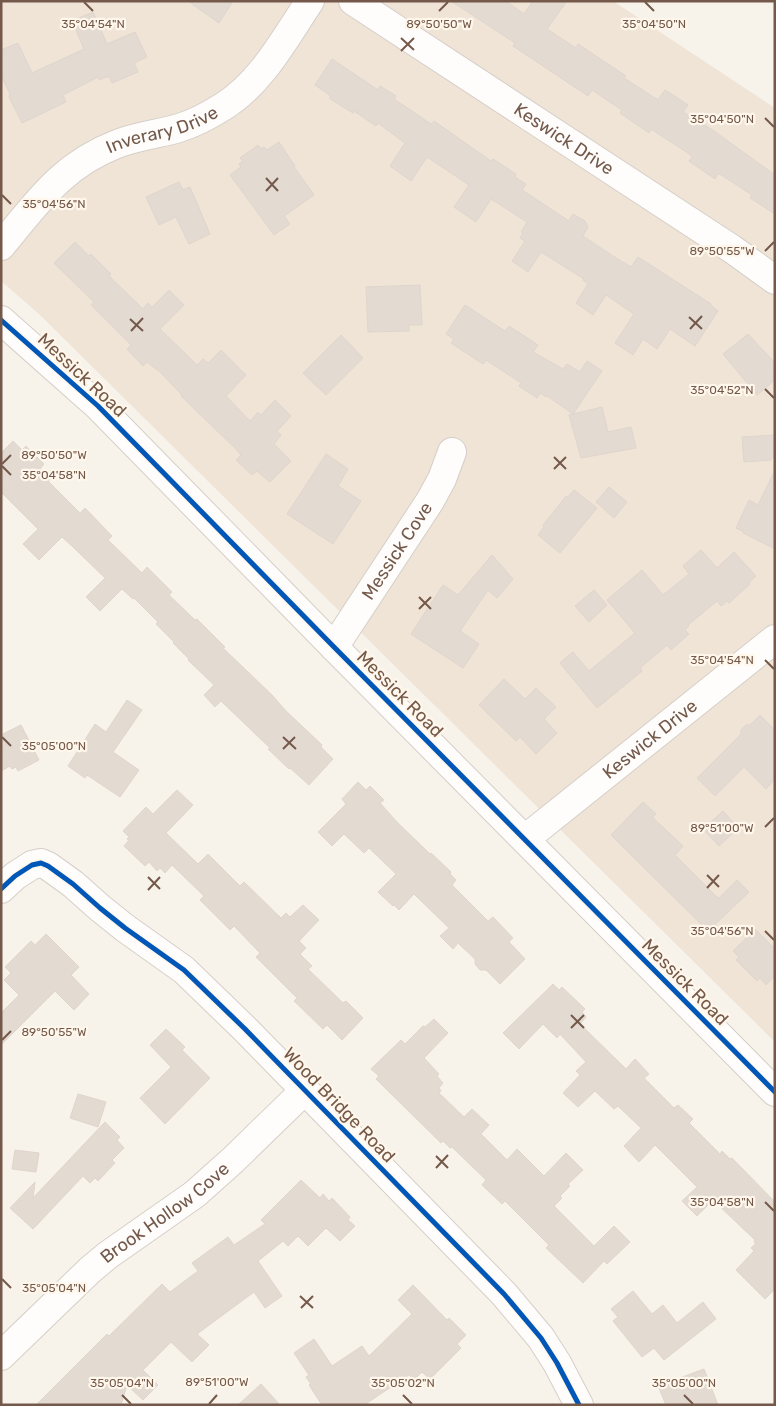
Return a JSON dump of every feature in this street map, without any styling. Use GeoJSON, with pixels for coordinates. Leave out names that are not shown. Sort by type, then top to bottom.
{"type":"FeatureCollection","features":[{"type":"Feature","properties":{"kind":"street","name":"Inverary Drive"},"geometry":{"type":"LineString","coordinates":[[1,246],[45,193],[71,168],[94,154],[118,144],[179,128],[204,118],[225,106],[243,92],[276,51],[310,1]]}},
{"type":"Feature","properties":{"kind":"street","name":"Keswick Drive"},"geometry":{"type":"LineString","coordinates":[[353,1],[732,249],[775,280]]}},
{"type":"Feature","properties":{"kind":"street","name":"Messick Road"},"geometry":{"type":"LineString","coordinates":[[1,320],[98,406],[775,1092]]}},
{"type":"Feature","properties":{"kind":"street","name":"Messick Cove"},"geometry":{"type":"LineString","coordinates":[[334,647],[430,501],[442,479],[452,452]]}},
{"type":"Feature","properties":{"kind":"street","name":"Keswick Drive"},"geometry":{"type":"LineString","coordinates":[[525,839],[773,643]]}},
{"type":"Feature","properties":{"kind":"street","name":"Wood Bridge Road"},"geometry":{"type":"LineString","coordinates":[[1,889],[23,870],[41,863],[57,871],[106,913],[184,970],[478,1266],[522,1314],[557,1363],[578,1405]]}},
{"type":"Feature","properties":{"kind":"street","name":"Brook Hollow Cove"},"geometry":{"type":"LineString","coordinates":[[1,1356],[90,1270],[108,1255],[195,1194],[214,1178],[305,1090]]}},
{"type":"Feature","properties":{"kind":"shaded area"},"geometry":{"type":"Polygon","coordinates":[[[1,1],[613,1],[775,108],[775,1042],[39,314],[1,281],[1,1]]]}},
{"type":"Feature","properties":{"kind":"building"},"geometry":{"type":"Polygon","coordinates":[[[188,1],[233,1],[219,23],[188,1]]]}},
{"type":"Feature","properties":{"kind":"building"},"geometry":{"type":"Polygon","coordinates":[[[451,1],[506,1],[524,14],[533,1],[567,1],[547,29],[576,48],[578,44],[658,100],[665,90],[688,105],[683,112],[714,131],[775,175],[775,214],[750,198],[752,195],[720,174],[715,179],[689,161],[692,157],[691,155],[651,129],[649,133],[620,113],[622,110],[592,90],[588,96],[513,46],[515,43],[451,1]]]}},
{"type":"Feature","properties":{"kind":"building"},"geometry":{"type":"Polygon","coordinates":[[[93,12],[107,44],[135,32],[147,57],[134,63],[138,72],[112,83],[109,76],[99,80],[98,77],[63,95],[66,102],[22,123],[1,75],[1,50],[18,43],[32,73],[84,49],[72,21],[93,12]]]}},
{"type":"Feature","properties":{"kind":"building"},"geometry":{"type":"Polygon","coordinates":[[[332,59],[378,90],[380,86],[396,96],[394,99],[431,124],[434,121],[491,161],[493,159],[516,174],[515,177],[526,184],[522,190],[569,221],[573,214],[585,221],[588,227],[583,236],[613,256],[631,267],[638,257],[711,304],[718,311],[695,346],[670,329],[657,349],[643,339],[633,355],[615,343],[634,314],[606,295],[593,315],[576,303],[588,284],[584,279],[541,252],[528,272],[512,261],[525,241],[520,238],[527,222],[491,199],[476,222],[454,207],[469,185],[427,157],[411,181],[390,166],[405,143],[378,123],[376,126],[354,111],[353,113],[329,98],[331,96],[315,85],[332,59]]]}},
{"type":"Feature","properties":{"kind":"building"},"geometry":{"type":"Polygon","coordinates":[[[279,142],[314,195],[284,216],[290,224],[274,235],[230,175],[241,167],[239,164],[243,161],[240,158],[258,145],[261,149],[264,147],[267,150],[279,142]]]}},
{"type":"Feature","properties":{"kind":"building"},"geometry":{"type":"Polygon","coordinates":[[[179,182],[183,190],[190,187],[210,234],[189,244],[176,217],[159,225],[146,197],[179,182]]]}},
{"type":"Feature","properties":{"kind":"building"},"geometry":{"type":"Polygon","coordinates":[[[75,242],[89,256],[91,254],[111,274],[109,276],[143,309],[148,303],[152,307],[169,290],[184,305],[160,329],[197,365],[203,359],[208,363],[221,350],[246,375],[226,396],[250,421],[258,412],[261,415],[275,400],[291,416],[277,431],[281,435],[274,444],[291,461],[270,482],[257,471],[252,475],[236,460],[241,455],[236,449],[181,396],[160,372],[147,362],[143,366],[127,349],[131,345],[91,305],[94,302],[54,263],[75,242]]]}},
{"type":"Feature","properties":{"kind":"building"},"geometry":{"type":"Polygon","coordinates":[[[420,285],[422,325],[409,325],[409,331],[368,332],[366,287],[420,285]]]}},
{"type":"Feature","properties":{"kind":"building"},"geometry":{"type":"Polygon","coordinates":[[[465,305],[505,331],[509,326],[538,345],[533,352],[563,369],[567,364],[580,372],[587,361],[602,371],[573,414],[547,396],[540,393],[537,398],[519,386],[521,383],[486,360],[483,364],[451,343],[454,339],[446,334],[465,305]]]}},
{"type":"Feature","properties":{"kind":"building"},"geometry":{"type":"Polygon","coordinates":[[[748,334],[775,363],[775,380],[757,395],[723,354],[748,334]]]}},
{"type":"Feature","properties":{"kind":"building"},"geometry":{"type":"Polygon","coordinates":[[[341,335],[363,358],[326,395],[303,373],[341,335]]]}},
{"type":"Feature","properties":{"kind":"building"},"geometry":{"type":"Polygon","coordinates":[[[602,407],[608,432],[631,427],[636,448],[581,458],[569,415],[602,407]]]}},
{"type":"Feature","properties":{"kind":"building"},"geometry":{"type":"Polygon","coordinates":[[[775,435],[775,457],[771,458],[771,460],[744,462],[742,437],[775,435]]]}},
{"type":"Feature","properties":{"kind":"building"},"geometry":{"type":"Polygon","coordinates":[[[13,441],[22,450],[26,446],[44,464],[40,469],[50,479],[48,481],[80,513],[85,508],[112,536],[108,540],[142,573],[147,567],[172,592],[169,595],[195,620],[197,619],[225,647],[223,648],[322,745],[321,747],[333,759],[309,785],[268,749],[270,748],[221,701],[215,707],[204,695],[214,685],[188,660],[156,624],[158,622],[134,598],[122,589],[100,611],[86,597],[105,578],[62,537],[39,560],[23,544],[38,529],[1,492],[1,453],[13,441]]]}},
{"type":"Feature","properties":{"kind":"building"},"geometry":{"type":"Polygon","coordinates":[[[326,454],[348,469],[338,486],[361,501],[333,544],[287,514],[326,454]]]}},
{"type":"Feature","properties":{"kind":"building"},"geometry":{"type":"Polygon","coordinates":[[[775,470],[775,549],[736,528],[749,500],[758,505],[775,470]]]}},
{"type":"Feature","properties":{"kind":"building"},"geometry":{"type":"Polygon","coordinates":[[[609,487],[627,502],[614,518],[596,502],[609,487]]]}},
{"type":"Feature","properties":{"kind":"building"},"geometry":{"type":"Polygon","coordinates":[[[574,490],[597,508],[560,553],[538,535],[544,527],[543,525],[566,496],[568,497],[574,490]]]}},
{"type":"Feature","properties":{"kind":"building"},"geometry":{"type":"Polygon","coordinates":[[[701,550],[717,568],[734,552],[756,576],[729,603],[727,601],[721,606],[717,601],[688,625],[685,630],[689,634],[671,650],[667,645],[640,668],[642,671],[597,708],[560,663],[573,652],[589,671],[635,633],[607,600],[642,570],[663,595],[689,574],[683,566],[701,550]]]}},
{"type":"Feature","properties":{"kind":"building"},"geometry":{"type":"Polygon","coordinates":[[[492,555],[513,579],[497,598],[488,590],[460,631],[479,644],[463,668],[411,634],[443,585],[458,595],[492,555]]]}},
{"type":"Feature","properties":{"kind":"building"},"geometry":{"type":"Polygon","coordinates":[[[594,590],[607,605],[589,622],[575,606],[594,590]]]}},
{"type":"Feature","properties":{"kind":"building"},"geometry":{"type":"Polygon","coordinates":[[[504,679],[525,699],[536,688],[556,707],[544,719],[557,733],[536,754],[520,737],[516,741],[479,705],[504,679]]]}},
{"type":"Feature","properties":{"kind":"building"},"geometry":{"type":"Polygon","coordinates":[[[127,700],[142,710],[113,752],[139,770],[120,797],[87,775],[85,778],[68,766],[95,724],[106,732],[127,700]]]}},
{"type":"Feature","properties":{"kind":"building"},"geometry":{"type":"Polygon","coordinates":[[[760,715],[775,730],[775,779],[766,789],[744,767],[715,796],[697,778],[741,734],[741,730],[746,725],[750,725],[760,715]]]}},
{"type":"Feature","properties":{"kind":"building"},"geometry":{"type":"Polygon","coordinates":[[[21,725],[39,760],[18,771],[16,767],[12,769],[10,766],[1,771],[1,735],[21,725]]]}},
{"type":"Feature","properties":{"kind":"building"},"geometry":{"type":"Polygon","coordinates":[[[358,782],[366,790],[370,786],[384,800],[380,803],[396,821],[451,872],[450,874],[456,880],[452,885],[488,921],[493,917],[513,938],[509,942],[525,959],[500,984],[486,970],[480,970],[475,964],[475,959],[458,943],[453,949],[440,936],[449,928],[414,894],[399,910],[378,892],[396,874],[369,848],[364,853],[344,834],[332,846],[318,832],[346,804],[342,799],[358,782]]]}},
{"type":"Feature","properties":{"kind":"building"},"geometry":{"type":"Polygon","coordinates":[[[177,790],[193,805],[166,833],[198,864],[208,854],[240,886],[244,882],[281,918],[286,913],[290,917],[303,905],[319,920],[299,941],[306,948],[300,954],[312,966],[308,969],[343,1003],[346,1001],[363,1018],[342,1040],[327,1025],[323,1029],[294,1001],[297,998],[256,957],[260,953],[234,926],[230,930],[200,900],[204,896],[172,865],[165,873],[160,868],[157,871],[149,862],[145,866],[124,846],[129,837],[123,831],[146,807],[153,814],[177,790]]]}},
{"type":"Feature","properties":{"kind":"building"},"geometry":{"type":"Polygon","coordinates":[[[643,802],[656,814],[652,817],[683,846],[675,855],[716,896],[719,898],[737,880],[749,892],[708,931],[611,835],[643,802]]]}},
{"type":"Feature","properties":{"kind":"building"},"geometry":{"type":"Polygon","coordinates":[[[723,811],[738,828],[719,846],[703,829],[723,811]]]}},
{"type":"Feature","properties":{"kind":"building"},"geometry":{"type":"Polygon","coordinates":[[[755,929],[775,949],[775,976],[766,985],[760,978],[757,981],[736,960],[739,957],[733,951],[755,929]]]}},
{"type":"Feature","properties":{"kind":"building"},"geometry":{"type":"Polygon","coordinates":[[[46,934],[79,967],[71,975],[89,994],[74,1010],[55,991],[1,1045],[1,1013],[19,995],[4,980],[11,973],[5,967],[31,941],[35,945],[46,934]]]}},
{"type":"Feature","properties":{"kind":"building"},"geometry":{"type":"Polygon","coordinates":[[[553,984],[559,990],[562,987],[585,1009],[582,1012],[586,1017],[580,1024],[626,1069],[635,1059],[649,1074],[644,1078],[674,1108],[678,1105],[693,1119],[689,1123],[720,1154],[722,1151],[730,1159],[732,1158],[775,1202],[775,1289],[765,1299],[736,1270],[754,1251],[751,1248],[756,1243],[754,1242],[755,1240],[713,1200],[697,1216],[682,1201],[697,1187],[655,1145],[639,1162],[624,1146],[641,1128],[618,1106],[614,1109],[595,1091],[578,1107],[563,1093],[580,1075],[576,1071],[586,1062],[560,1034],[557,1038],[543,1024],[519,1049],[503,1033],[553,984]]]}},
{"type":"Feature","properties":{"kind":"building"},"geometry":{"type":"Polygon","coordinates":[[[434,1019],[448,1033],[424,1058],[439,1074],[437,1076],[443,1083],[439,1088],[441,1091],[439,1093],[464,1117],[472,1109],[489,1125],[481,1134],[507,1160],[517,1149],[544,1176],[566,1153],[583,1170],[568,1184],[570,1186],[560,1196],[562,1198],[554,1206],[594,1246],[614,1226],[630,1242],[607,1264],[604,1261],[583,1283],[546,1248],[549,1245],[505,1201],[502,1204],[482,1185],[486,1180],[452,1147],[450,1148],[443,1141],[441,1143],[376,1079],[379,1076],[371,1069],[401,1040],[405,1044],[423,1026],[425,1027],[434,1019]]]}},
{"type":"Feature","properties":{"kind":"building"},"geometry":{"type":"Polygon","coordinates":[[[166,1029],[185,1047],[182,1050],[210,1078],[165,1124],[140,1098],[171,1067],[150,1045],[166,1029]]]}},
{"type":"Feature","properties":{"kind":"building"},"geometry":{"type":"Polygon","coordinates":[[[78,1094],[106,1102],[98,1127],[70,1118],[78,1094]]]}},
{"type":"Feature","properties":{"kind":"building"},"geometry":{"type":"Polygon","coordinates":[[[105,1122],[120,1137],[117,1140],[124,1148],[112,1160],[115,1163],[98,1181],[95,1178],[90,1183],[83,1176],[33,1229],[10,1208],[35,1182],[33,1198],[105,1122]]]}},
{"type":"Feature","properties":{"kind":"building"},"geometry":{"type":"Polygon","coordinates":[[[15,1150],[39,1153],[36,1172],[12,1169],[15,1150]]]}},
{"type":"Feature","properties":{"kind":"building"},"geometry":{"type":"Polygon","coordinates":[[[301,1180],[320,1198],[323,1194],[329,1201],[332,1198],[350,1217],[348,1220],[355,1226],[340,1241],[326,1228],[308,1246],[298,1236],[288,1246],[283,1241],[258,1261],[282,1296],[265,1308],[254,1292],[197,1334],[209,1345],[192,1362],[171,1342],[143,1370],[158,1385],[143,1400],[127,1385],[121,1405],[36,1405],[107,1334],[109,1336],[162,1284],[170,1292],[198,1271],[192,1263],[228,1237],[234,1245],[265,1224],[261,1220],[301,1180]]]}},
{"type":"Feature","properties":{"kind":"building"},"geometry":{"type":"Polygon","coordinates":[[[413,1285],[447,1320],[449,1318],[466,1335],[457,1344],[461,1348],[430,1379],[422,1372],[414,1380],[409,1375],[364,1405],[322,1405],[309,1385],[311,1384],[306,1377],[309,1375],[294,1353],[314,1339],[332,1366],[362,1346],[369,1356],[412,1314],[398,1300],[413,1285]]]}},
{"type":"Feature","properties":{"kind":"building"},"geometry":{"type":"Polygon","coordinates":[[[633,1291],[652,1314],[663,1305],[677,1323],[703,1302],[716,1319],[664,1360],[654,1348],[642,1357],[613,1321],[618,1317],[611,1309],[633,1291]]]}},
{"type":"Feature","properties":{"kind":"building"},"geometry":{"type":"Polygon","coordinates":[[[704,1369],[718,1405],[666,1405],[658,1386],[704,1369]]]}},
{"type":"Feature","properties":{"kind":"building"},"geometry":{"type":"Polygon","coordinates":[[[261,1384],[280,1405],[238,1405],[261,1384]]]}},
{"type":"Feature","properties":{"kind":"cycle path"},"geometry":{"type":"LineString","coordinates":[[1,320],[98,406],[775,1092]]}},
{"type":"Feature","properties":{"kind":"cycle path"},"geometry":{"type":"LineString","coordinates":[[1,889],[15,876],[32,865],[41,863],[48,866],[73,884],[125,928],[184,970],[245,1029],[504,1294],[541,1338],[557,1363],[579,1405]]}}]}
